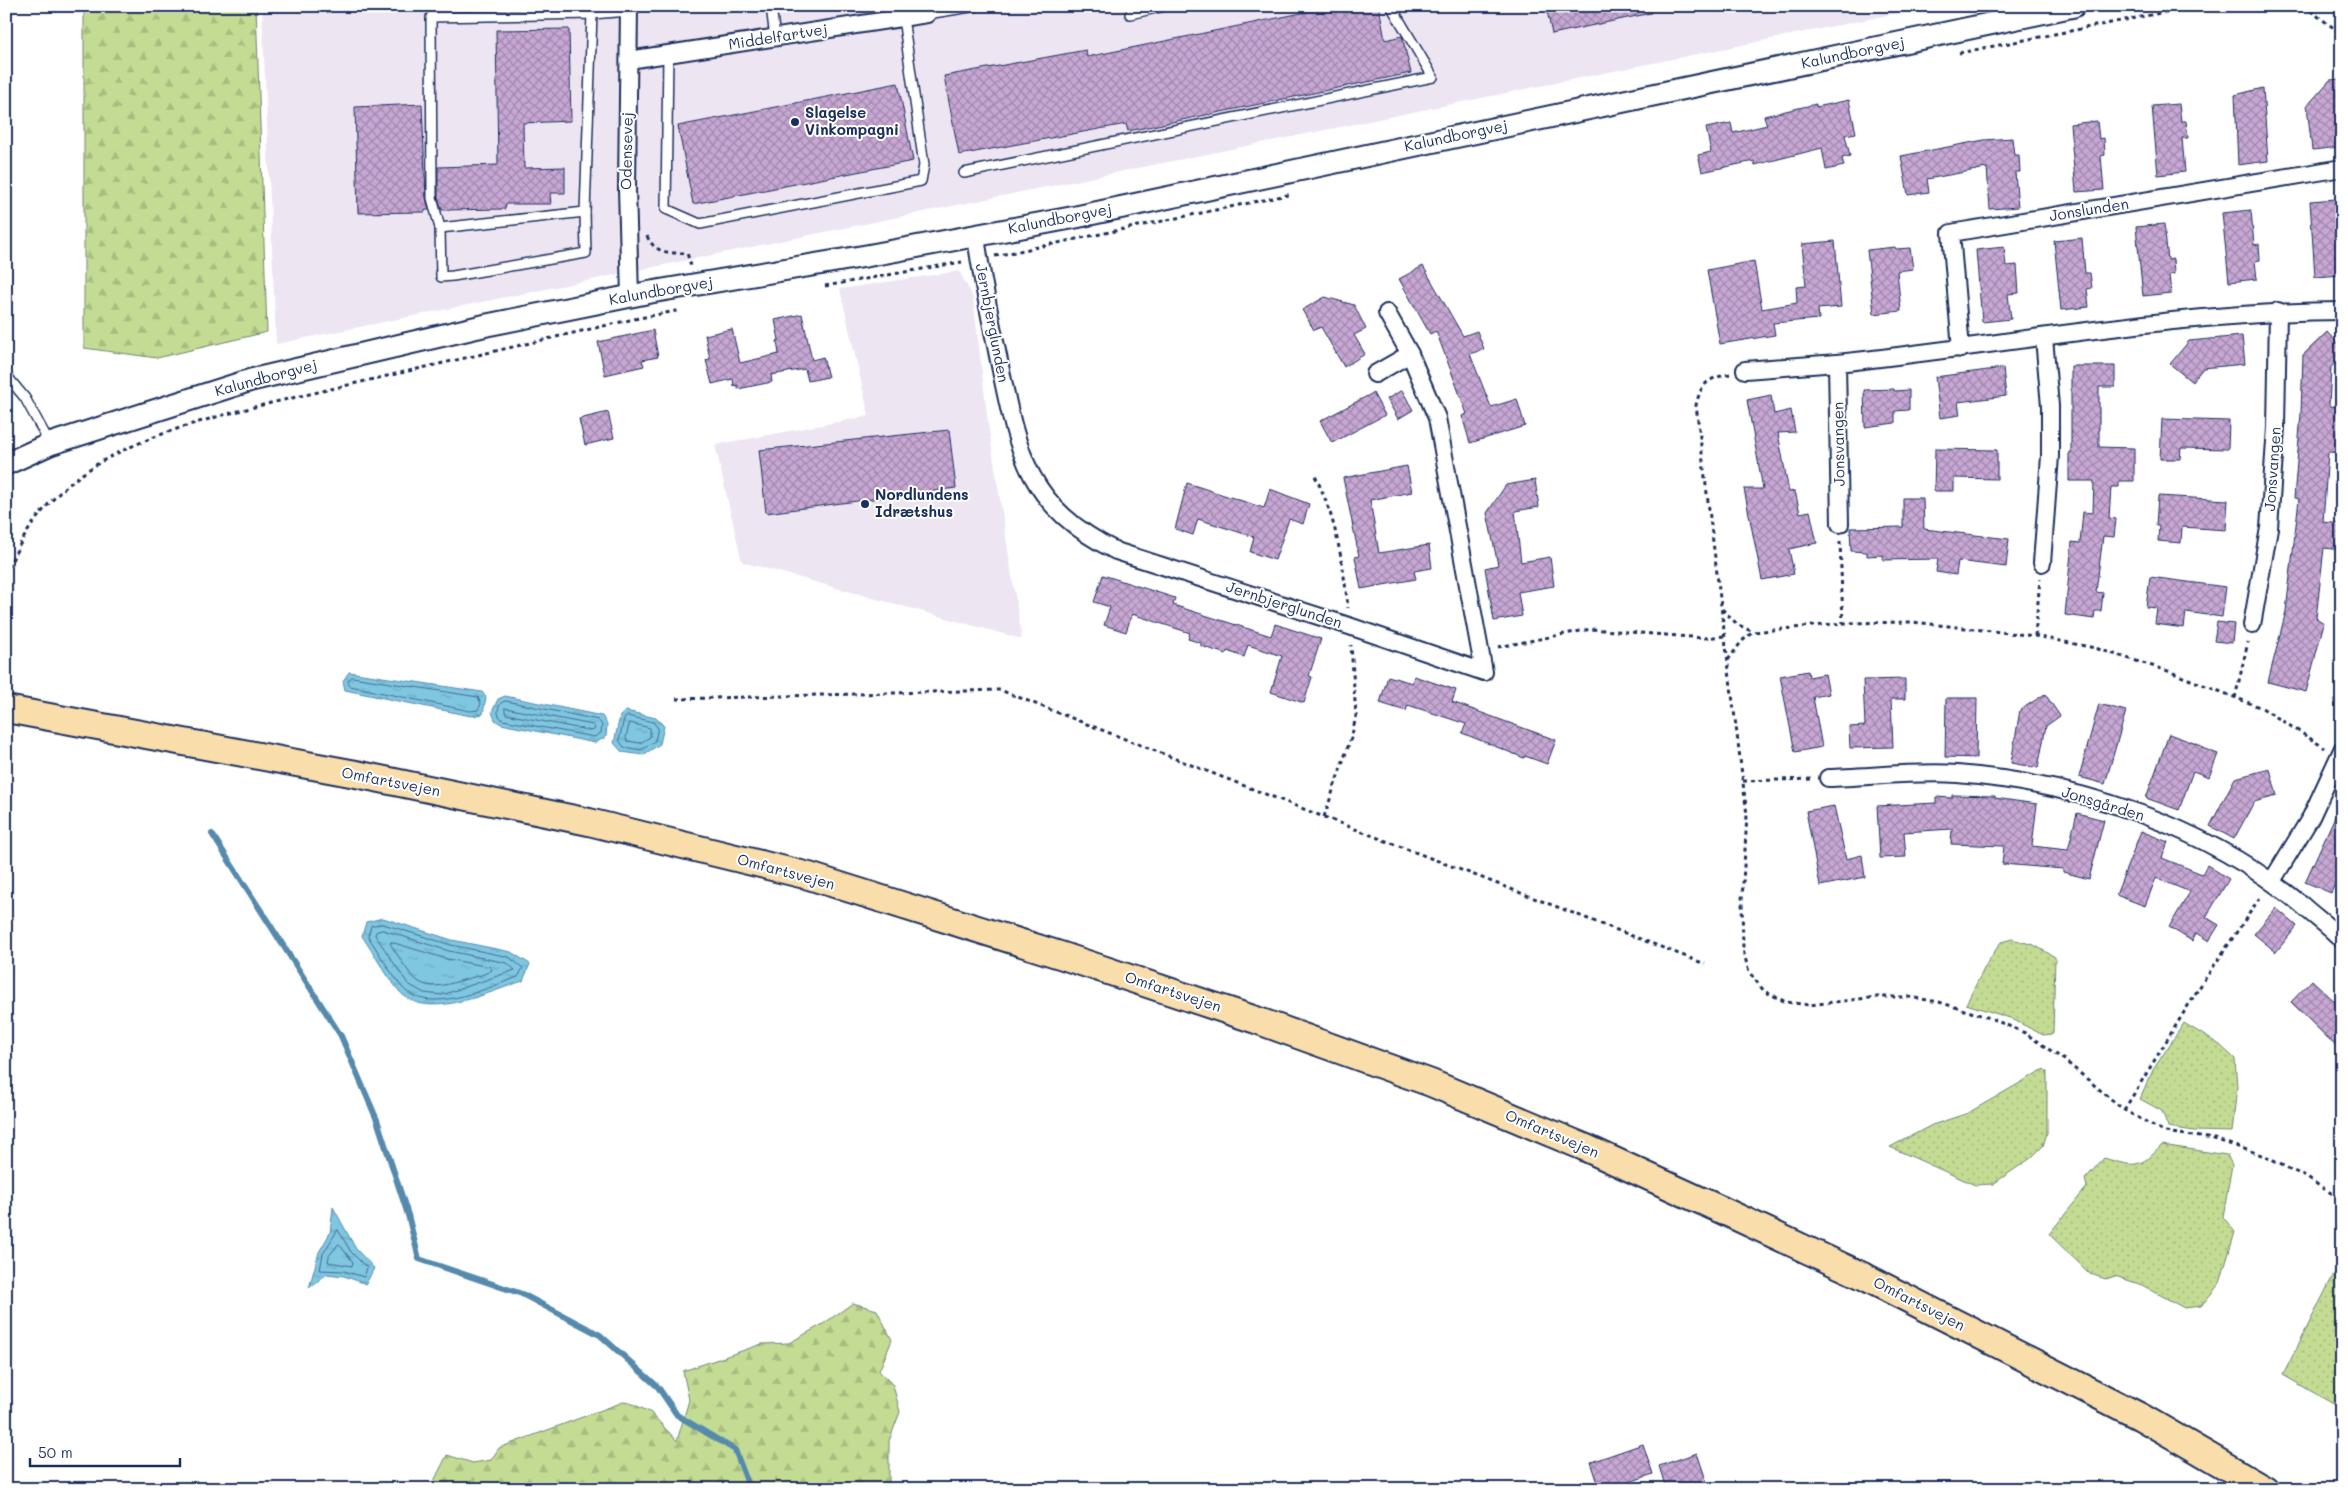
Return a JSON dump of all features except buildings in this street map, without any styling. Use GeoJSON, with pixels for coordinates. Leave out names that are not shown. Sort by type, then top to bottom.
{"type":"FeatureCollection","features":[{"type":"Feature","properties":{"kind":"main road","name":"Omfartsvejen"},"geometry":{"type":"LineString","coordinates":[[6,709],[356,774],[589,822],[810,876],[1063,956],[1256,1020],[1431,1083],[1584,1147],[1736,1217],[1873,1281],[2141,1417],[2265,1489]]}},
{"type":"Feature","properties":{"kind":"street","name":"Kalundborgvej"},"geometry":{"type":"LineString","coordinates":[[6,464],[50,444],[251,380],[487,325],[630,296],[976,236],[2074,6]]}},
{"type":"Feature","properties":{"kind":"street","name":"Odensevej"},"geometry":{"type":"LineString","coordinates":[[629,8],[627,189],[630,296]]}},
{"type":"Feature","properties":{"kind":"street","name":"Middelfartvej"},"geometry":{"type":"LineString","coordinates":[[628,60],[927,14]]}},
{"type":"Feature","properties":{"kind":"street","name":"Jonslunden"},"geometry":{"type":"LineString","coordinates":[[1961,350],[1950,233],[2342,168]]}},
{"type":"Feature","properties":{"kind":"street","name":"Jernbjerglunden"},"geometry":{"type":"LineString","coordinates":[[976,236],[1011,420],[1026,466],[1059,513],[1087,536],[1116,551],[1349,626],[1484,672],[1436,418],[1410,354],[1387,313]]}},
{"type":"Feature","properties":{"kind":"street"},"geometry":{"type":"LineString","coordinates":[[1745,370],[1838,364],[1961,350],[2165,320],[2278,311],[2342,311]]}},
{"type":"Feature","properties":{"kind":"street","name":"Jonsvangen"},"geometry":{"type":"LineString","coordinates":[[2252,625],[2269,528],[2276,427],[2278,311]]}},
{"type":"Feature","properties":{"kind":"street"},"geometry":{"type":"LineString","coordinates":[[2042,563],[2050,456],[2050,406],[2044,338]]}},
{"type":"Feature","properties":{"kind":"street"},"geometry":{"type":"LineString","coordinates":[[1376,374],[1410,354]]}},
{"type":"Feature","properties":{"kind":"street","name":"Jonsvangen"},"geometry":{"type":"LineString","coordinates":[[1838,364],[1840,524]]}},
{"type":"Feature","properties":{"kind":"street"},"geometry":{"type":"LineString","coordinates":[[2272,881],[2311,817],[2341,753]]}},
{"type":"Feature","properties":{"kind":"street","name":"Jonsgården"},"geometry":{"type":"LineString","coordinates":[[1828,778],[1956,774],[2040,785],[2124,807],[2194,836],[2272,881],[2342,940]]}},
{"type":"Feature","properties":{"kind":"lane"},"geometry":{"type":"LineString","coordinates":[[771,6],[775,38]]}},
{"type":"Feature","properties":{"kind":"lane"},"geometry":{"type":"LineString","coordinates":[[927,14],[977,6]]}},
{"type":"Feature","properties":{"kind":"lane"},"geometry":{"type":"LineString","coordinates":[[1137,6],[1130,14],[1165,6]]}},
{"type":"Feature","properties":{"kind":"lane"},"geometry":{"type":"LineString","coordinates":[[964,173],[1433,77],[1391,6]]}},
{"type":"Feature","properties":{"kind":"lane"},"geometry":{"type":"LineString","coordinates":[[592,14],[585,212],[586,253],[440,277],[440,228],[432,198],[431,17],[592,14],[629,8]]}},
{"type":"Feature","properties":{"kind":"lane"},"geometry":{"type":"LineString","coordinates":[[668,54],[666,209],[700,224],[921,181],[924,165],[903,18]]}},
{"type":"Feature","properties":{"kind":"lane"},"geometry":{"type":"LineString","coordinates":[[440,228],[585,212]]}},
{"type":"Feature","properties":{"kind":"lane"},"geometry":{"type":"LineString","coordinates":[[6,375],[25,398],[50,444]]}},
{"type":"Feature","properties":{"kind":"path"},"geometry":{"type":"LineString","coordinates":[[2304,6],[2342,34]]}},
{"type":"Feature","properties":{"kind":"path"},"geometry":{"type":"LineString","coordinates":[[822,286],[1077,241],[1301,192]]}},
{"type":"Feature","properties":{"kind":"path"},"geometry":{"type":"LineString","coordinates":[[6,575],[25,534],[64,488],[92,467],[146,440],[215,418],[306,395],[634,319],[682,310]]}},
{"type":"Feature","properties":{"kind":"path"},"geometry":{"type":"LineString","coordinates":[[1745,370],[1712,378],[1700,388],[1696,404],[1747,815],[1742,900],[1743,950],[1749,972],[1764,990],[1786,1002],[1809,1005],[1877,996],[1909,997],[1939,1002],[1990,1018],[2025,1033],[2063,1059],[2124,1110],[2165,1132],[2214,1140],[2259,1154],[2304,1176],[2342,1200]]}},
{"type":"Feature","properties":{"kind":"path"},"geometry":{"type":"LineString","coordinates":[[1316,476],[1328,501],[1346,586],[1356,716],[1352,735],[1324,817]]}},
{"type":"Feature","properties":{"kind":"path"},"geometry":{"type":"LineString","coordinates":[[1840,524],[1843,623]]}},
{"type":"Feature","properties":{"kind":"path"},"geometry":{"type":"LineString","coordinates":[[2035,636],[2042,563]]}},
{"type":"Feature","properties":{"kind":"path"},"geometry":{"type":"LineString","coordinates":[[1722,609],[1737,624],[1754,632],[1843,623],[1913,622],[2035,636],[2095,648],[2168,671],[2262,708],[2341,753]]}},
{"type":"Feature","properties":{"kind":"path"},"geometry":{"type":"LineString","coordinates":[[2235,698],[2252,625]]}},
{"type":"Feature","properties":{"kind":"path"},"geometry":{"type":"LineString","coordinates":[[1481,650],[1591,629],[1703,638],[1725,636]]}},
{"type":"Feature","properties":{"kind":"path"},"geometry":{"type":"LineString","coordinates":[[1728,660],[1742,641],[1754,632]]}},
{"type":"Feature","properties":{"kind":"path"},"geometry":{"type":"LineString","coordinates":[[676,699],[1000,690],[1704,964]]}},
{"type":"Feature","properties":{"kind":"path"},"geometry":{"type":"LineString","coordinates":[[1743,781],[1828,778]]}},
{"type":"Feature","properties":{"kind":"path"},"geometry":{"type":"LineString","coordinates":[[2124,1110],[2197,991],[2272,881]]}},
{"type":"Feature","properties":{"kind":"shaded area"},"geometry":{"type":"Polygon","coordinates":[[[262,6],[1923,6],[1923,8],[276,344],[262,6]]]}},
{"type":"Feature","properties":{"kind":"shaded area","name":"Nordlundens Idrætshus"},"geometry":{"type":"Polygon","coordinates":[[[959,271],[973,297],[988,423],[1022,639],[742,562],[715,445],[869,416],[840,289],[959,271]]]}},
{"type":"Feature","properties":{"kind":"green space"},"geometry":{"type":"Polygon","coordinates":[[[84,6],[256,6],[267,332],[157,358],[84,348],[84,6]]]}},
{"type":"Feature","properties":{"kind":"green space"},"geometry":{"type":"Polygon","coordinates":[[[2012,939],[2034,945],[2055,957],[2053,1034],[2043,1035],[2010,1018],[1966,1004],[1987,963],[2001,942],[2012,939]]]}},
{"type":"Feature","properties":{"kind":"green space"},"geometry":{"type":"Polygon","coordinates":[[[2184,1023],[2220,1045],[2235,1059],[2237,1087],[2232,1132],[2194,1131],[2168,1127],[2162,1111],[2140,1099],[2153,1070],[2184,1023]]]}},
{"type":"Feature","properties":{"kind":"green space"},"geometry":{"type":"Polygon","coordinates":[[[2044,1069],[2047,1072],[2047,1133],[2043,1146],[2031,1158],[1993,1184],[1975,1185],[1890,1147],[1932,1125],[1968,1113],[2044,1069]]]}},
{"type":"Feature","properties":{"kind":"green space"},"geometry":{"type":"Polygon","coordinates":[[[2162,1145],[2227,1155],[2232,1165],[2223,1217],[2235,1232],[2220,1283],[2201,1306],[2184,1308],[2142,1285],[2115,1276],[2106,1279],[2090,1274],[2049,1234],[2087,1187],[2085,1179],[2104,1158],[2136,1164],[2148,1158],[2162,1145]]]}},
{"type":"Feature","properties":{"kind":"green space"},"geometry":{"type":"Polygon","coordinates":[[[2342,1258],[2342,1409],[2283,1375],[2342,1258]]]}},
{"type":"Feature","properties":{"kind":"green space"},"geometry":{"type":"Polygon","coordinates":[[[853,1303],[877,1310],[892,1340],[879,1371],[893,1385],[900,1412],[889,1441],[889,1489],[430,1489],[447,1455],[473,1463],[491,1460],[499,1448],[626,1401],[650,1412],[677,1441],[689,1400],[683,1371],[762,1344],[789,1343],[823,1324],[853,1303]]]}},
{"type":"Feature","properties":{"kind":"water"},"geometry":{"type":"Polygon","coordinates":[[[349,672],[482,692],[486,697],[483,714],[471,716],[345,690],[343,681],[349,672]]]}},
{"type":"Feature","properties":{"kind":"water"},"geometry":{"type":"Polygon","coordinates":[[[505,696],[602,716],[607,724],[606,737],[595,743],[501,724],[495,720],[492,712],[498,699],[505,696]]]}},
{"type":"Feature","properties":{"kind":"water"},"geometry":{"type":"Polygon","coordinates":[[[626,711],[656,718],[664,726],[660,744],[643,755],[622,752],[614,743],[620,716],[626,711]]]}},
{"type":"Feature","properties":{"kind":"water"},"geometry":{"type":"Polygon","coordinates":[[[383,918],[452,940],[511,952],[530,964],[523,981],[477,997],[442,1005],[425,1004],[411,1000],[399,991],[362,936],[366,922],[383,918]]]}},
{"type":"Feature","properties":{"kind":"water"},"geometry":{"type":"Polygon","coordinates":[[[333,1207],[356,1249],[374,1268],[366,1284],[344,1276],[327,1274],[309,1288],[319,1252],[330,1233],[333,1207]]]}},
{"type":"Feature","properties":{"kind":"waterway"},"geometry":{"type":"LineString","coordinates":[[212,834],[341,1036],[377,1120],[408,1215],[419,1259],[522,1294],[600,1335],[658,1387],[677,1415],[735,1450],[750,1489]]}},
{"type":"Feature","properties":{"kind":"place","name":"Slagelse Vinkompagni"},"geometry":{"type":"Point","coordinates":[795,122]}},
{"type":"Feature","properties":{"kind":"place","name":"Nordlundens Idrætshus"},"geometry":{"type":"Point","coordinates":[865,504]}}]}
